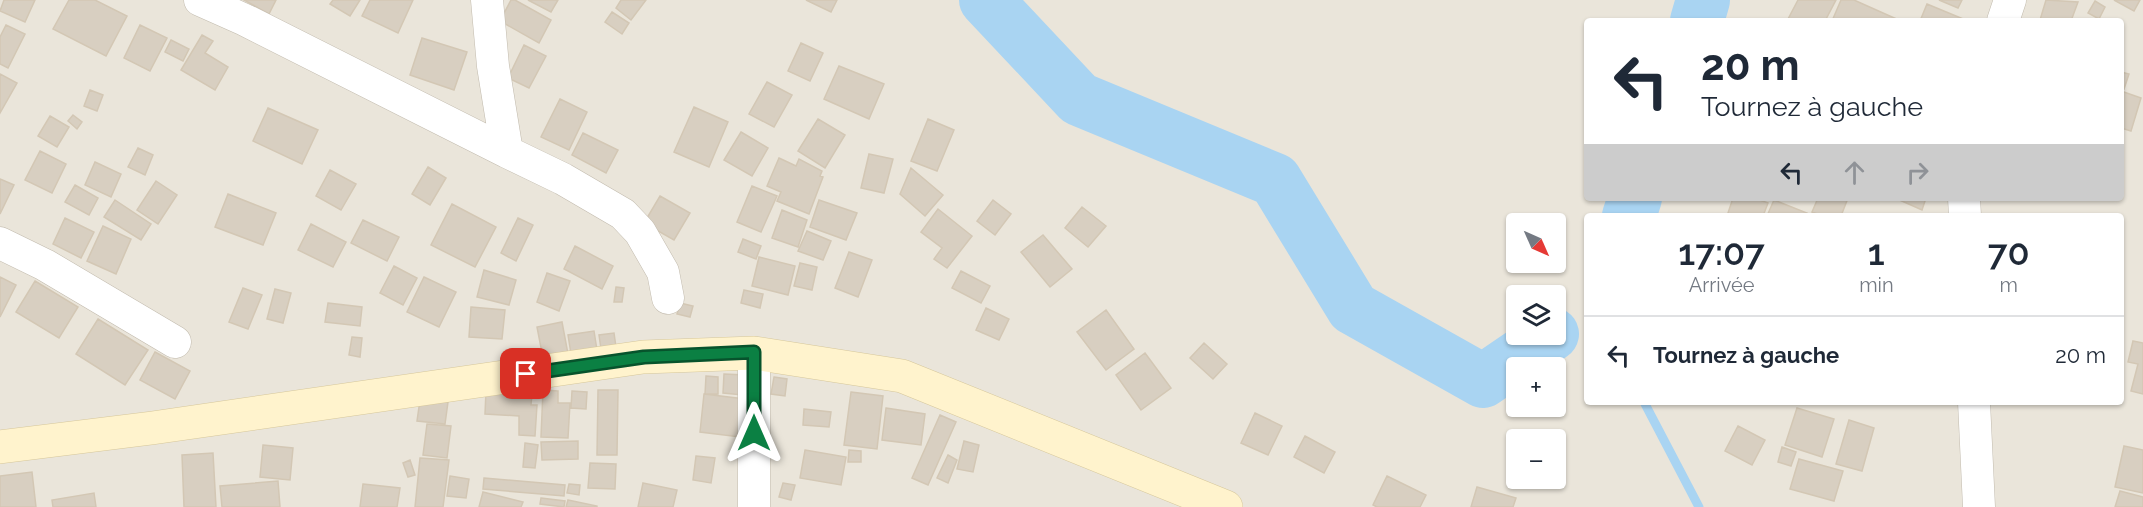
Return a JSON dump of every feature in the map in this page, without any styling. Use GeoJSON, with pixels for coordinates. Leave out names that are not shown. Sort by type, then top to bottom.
{"type":"FeatureCollection","features":[{"type":"Feature","properties":{"kind":"main road"},"geometry":{"type":"LineString","coordinates":[[0,447],[152,428],[644,357],[754,352],[902,376],[1226,507]]}},
{"type":"Feature","properties":{"kind":"street"},"geometry":{"type":"LineString","coordinates":[[200,0],[245,20],[563,179],[623,214],[640,232],[663,272],[668,298]]}},
{"type":"Feature","properties":{"kind":"street"},"geometry":{"type":"LineString","coordinates":[[487,0],[493,66],[507,152]]}},
{"type":"Feature","properties":{"kind":"street"},"geometry":{"type":"LineString","coordinates":[[2004,18],[2010,0]]}},
{"type":"Feature","properties":{"kind":"street"},"geometry":{"type":"LineString","coordinates":[[0,243],[45,265],[175,342]]}},
{"type":"Feature","properties":{"kind":"street"},"geometry":{"type":"LineString","coordinates":[[754,352],[754,507]]}},
{"type":"Feature","properties":{"kind":"street"},"geometry":{"type":"LineString","coordinates":[[1974,405],[1979,507]]}},
{"type":"Feature","properties":{"kind":"shaded area"},"geometry":{"type":"Polygon","coordinates":[[[0,0],[2143,0],[2143,507],[0,507],[0,0]]]}},
{"type":"Feature","properties":{"kind":"building"},"geometry":{"type":"Polygon","coordinates":[[[4,0],[35,0],[25,22],[0,11],[4,0]]]}},
{"type":"Feature","properties":{"kind":"building"},"geometry":{"type":"Polygon","coordinates":[[[69,0],[95,0],[127,16],[106,56],[53,29],[69,0]]]}},
{"type":"Feature","properties":{"kind":"building"},"geometry":{"type":"Polygon","coordinates":[[[244,0],[276,0],[269,14],[244,0]]]}},
{"type":"Feature","properties":{"kind":"building"},"geometry":{"type":"Polygon","coordinates":[[[333,0],[360,0],[350,16],[330,4],[333,0]]]}},
{"type":"Feature","properties":{"kind":"building"},"geometry":{"type":"Polygon","coordinates":[[[370,0],[413,0],[398,33],[362,16],[370,0]]]}},
{"type":"Feature","properties":{"kind":"building"},"geometry":{"type":"Polygon","coordinates":[[[511,0],[551,20],[539,43],[500,21],[511,0]]]}},
{"type":"Feature","properties":{"kind":"building"},"geometry":{"type":"Polygon","coordinates":[[[528,0],[558,0],[551,12],[528,0]]]}},
{"type":"Feature","properties":{"kind":"building"},"geometry":{"type":"Polygon","coordinates":[[[621,0],[646,0],[631,20],[616,8],[621,0]]]}},
{"type":"Feature","properties":{"kind":"building"},"geometry":{"type":"Polygon","coordinates":[[[806,0],[837,0],[831,12],[806,0]]]}},
{"type":"Feature","properties":{"kind":"building"},"geometry":{"type":"Polygon","coordinates":[[[1798,0],[1836,0],[1827,18],[1789,18],[1798,0]]]}},
{"type":"Feature","properties":{"kind":"building"},"geometry":{"type":"Polygon","coordinates":[[[1841,0],[1854,0],[1894,18],[1833,18],[1841,0]]]}},
{"type":"Feature","properties":{"kind":"building"},"geometry":{"type":"Polygon","coordinates":[[[1939,0],[1962,0],[1958,8],[1939,0]]]}},
{"type":"Feature","properties":{"kind":"building"},"geometry":{"type":"Polygon","coordinates":[[[2046,0],[2078,2],[2072,18],[2041,18],[2046,0]]]}},
{"type":"Feature","properties":{"kind":"building"},"geometry":{"type":"Polygon","coordinates":[[[2114,0],[2140,0],[2134,11],[2114,0]]]}},
{"type":"Feature","properties":{"kind":"building"},"geometry":{"type":"Polygon","coordinates":[[[2095,1],[2105,7],[2100,18],[2088,13],[2095,1]]]}},
{"type":"Feature","properties":{"kind":"building"},"geometry":{"type":"Polygon","coordinates":[[[1927,4],[1961,18],[1921,18],[1927,4]]]}},
{"type":"Feature","properties":{"kind":"building"},"geometry":{"type":"Polygon","coordinates":[[[612,12],[629,23],[622,34],[605,22],[612,12]]]}},
{"type":"Feature","properties":{"kind":"building"},"geometry":{"type":"Polygon","coordinates":[[[6,25],[25,34],[8,68],[0,64],[0,37],[6,25]]]}},
{"type":"Feature","properties":{"kind":"building"},"geometry":{"type":"Polygon","coordinates":[[[140,25],[167,38],[150,71],[124,58],[140,25]]]}},
{"type":"Feature","properties":{"kind":"building"},"geometry":{"type":"Polygon","coordinates":[[[202,35],[213,41],[205,53],[228,67],[215,90],[181,70],[202,35]]]}},
{"type":"Feature","properties":{"kind":"building"},"geometry":{"type":"Polygon","coordinates":[[[422,38],[467,52],[454,90],[410,75],[422,38]]]}},
{"type":"Feature","properties":{"kind":"building"},"geometry":{"type":"Polygon","coordinates":[[[171,40],[189,49],[183,61],[165,52],[171,40]]]}},
{"type":"Feature","properties":{"kind":"building"},"geometry":{"type":"Polygon","coordinates":[[[801,43],[823,53],[810,81],[788,71],[801,43]]]}},
{"type":"Feature","properties":{"kind":"building"},"geometry":{"type":"Polygon","coordinates":[[[524,45],[546,56],[529,88],[508,78],[524,45]]]}},
{"type":"Feature","properties":{"kind":"building"},"geometry":{"type":"Polygon","coordinates":[[[839,66],[884,84],[869,119],[824,99],[839,66]]]}},
{"type":"Feature","properties":{"kind":"building"},"geometry":{"type":"Polygon","coordinates":[[[2124,73],[2129,74],[2124,89],[2124,73]]]}},
{"type":"Feature","properties":{"kind":"building"},"geometry":{"type":"Polygon","coordinates":[[[0,74],[17,83],[0,113],[0,74]]]}},
{"type":"Feature","properties":{"kind":"building"},"geometry":{"type":"Polygon","coordinates":[[[767,82],[792,95],[774,127],[749,114],[767,82]]]}},
{"type":"Feature","properties":{"kind":"building"},"geometry":{"type":"Polygon","coordinates":[[[90,90],[103,95],[97,111],[84,106],[90,90]]]}},
{"type":"Feature","properties":{"kind":"building"},"geometry":{"type":"Polygon","coordinates":[[[2124,92],[2141,98],[2131,131],[2124,129],[2124,92]]]}},
{"type":"Feature","properties":{"kind":"building"},"geometry":{"type":"Polygon","coordinates":[[[560,99],[587,112],[569,150],[541,137],[560,99]]]}},
{"type":"Feature","properties":{"kind":"building"},"geometry":{"type":"Polygon","coordinates":[[[694,107],[728,122],[709,167],[674,152],[694,107]]]}},
{"type":"Feature","properties":{"kind":"building"},"geometry":{"type":"Polygon","coordinates":[[[268,108],[318,130],[302,164],[253,141],[268,108]]]}},
{"type":"Feature","properties":{"kind":"building"},"geometry":{"type":"Polygon","coordinates":[[[73,115],[82,122],[77,129],[68,121],[73,115]]]}},
{"type":"Feature","properties":{"kind":"building"},"geometry":{"type":"Polygon","coordinates":[[[50,116],[69,127],[57,147],[38,136],[50,116]]]}},
{"type":"Feature","properties":{"kind":"building"},"geometry":{"type":"Polygon","coordinates":[[[818,119],[845,135],[825,168],[798,151],[818,119]]]}},
{"type":"Feature","properties":{"kind":"building"},"geometry":{"type":"Polygon","coordinates":[[[928,119],[954,130],[937,171],[911,161],[928,119]]]}},
{"type":"Feature","properties":{"kind":"building"},"geometry":{"type":"Polygon","coordinates":[[[741,132],[768,148],[752,176],[724,160],[741,132]]]}},
{"type":"Feature","properties":{"kind":"building"},"geometry":{"type":"Polygon","coordinates":[[[583,133],[618,150],[606,173],[572,155],[583,133]]]}},
{"type":"Feature","properties":{"kind":"building"},"geometry":{"type":"Polygon","coordinates":[[[138,148],[153,155],[145,175],[128,167],[138,148]]]}},
{"type":"Feature","properties":{"kind":"building"},"geometry":{"type":"Polygon","coordinates":[[[40,151],[66,164],[52,193],[25,180],[40,151]]]}},
{"type":"Feature","properties":{"kind":"building"},"geometry":{"type":"Polygon","coordinates":[[[869,154],[893,159],[884,193],[861,188],[869,154]]]}},
{"type":"Feature","properties":{"kind":"building"},"geometry":{"type":"Polygon","coordinates":[[[779,158],[796,166],[799,159],[822,171],[820,176],[823,177],[809,214],[777,201],[781,192],[767,186],[779,158]]]}},
{"type":"Feature","properties":{"kind":"building"},"geometry":{"type":"Polygon","coordinates":[[[95,162],[121,174],[111,197],[85,185],[95,162]]]}},
{"type":"Feature","properties":{"kind":"building"},"geometry":{"type":"Polygon","coordinates":[[[428,167],[446,178],[430,205],[412,194],[428,167]]]}},
{"type":"Feature","properties":{"kind":"building"},"geometry":{"type":"Polygon","coordinates":[[[911,168],[943,195],[925,216],[900,194],[911,168]]]}},
{"type":"Feature","properties":{"kind":"building"},"geometry":{"type":"Polygon","coordinates":[[[330,170],[356,184],[341,210],[316,196],[330,170]]]}},
{"type":"Feature","properties":{"kind":"building"},"geometry":{"type":"Polygon","coordinates":[[[0,179],[14,185],[0,214],[0,179]]]}},
{"type":"Feature","properties":{"kind":"building"},"geometry":{"type":"Polygon","coordinates":[[[156,181],[177,195],[158,224],[137,210],[156,181]]]}},
{"type":"Feature","properties":{"kind":"building"},"geometry":{"type":"Polygon","coordinates":[[[75,185],[98,198],[89,215],[65,202],[75,185]]]}},
{"type":"Feature","properties":{"kind":"building"},"geometry":{"type":"Polygon","coordinates":[[[752,186],[777,196],[761,232],[737,222],[752,186]]]}},
{"type":"Feature","properties":{"kind":"building"},"geometry":{"type":"Polygon","coordinates":[[[228,194],[276,213],[263,245],[215,227],[228,194]]]}},
{"type":"Feature","properties":{"kind":"building"},"geometry":{"type":"Polygon","coordinates":[[[660,196],[690,213],[674,240],[644,223],[660,196]]]}},
{"type":"Feature","properties":{"kind":"building"},"geometry":{"type":"Polygon","coordinates":[[[115,200],[151,224],[141,240],[104,217],[115,200]]]}},
{"type":"Feature","properties":{"kind":"building"},"geometry":{"type":"Polygon","coordinates":[[[819,200],[857,213],[846,240],[810,227],[819,200]]]}},
{"type":"Feature","properties":{"kind":"building"},"geometry":{"type":"Polygon","coordinates":[[[993,200],[1011,214],[995,235],[977,221],[993,200]]]}},
{"type":"Feature","properties":{"kind":"building"},"geometry":{"type":"Polygon","coordinates":[[[1732,201],[1768,203],[1764,213],[1728,213],[1732,201]]]}},
{"type":"Feature","properties":{"kind":"building"},"geometry":{"type":"Polygon","coordinates":[[[1774,201],[1777,201],[1807,213],[1768,213],[1774,201]]]}},
{"type":"Feature","properties":{"kind":"building"},"geometry":{"type":"Polygon","coordinates":[[[1817,201],[1847,201],[1842,213],[1812,212],[1817,201]]]}},
{"type":"Feature","properties":{"kind":"building"},"geometry":{"type":"Polygon","coordinates":[[[1902,201],[1925,201],[1922,210],[1902,201]]]}},
{"type":"Feature","properties":{"kind":"building"},"geometry":{"type":"Polygon","coordinates":[[[452,204],[496,227],[475,267],[431,245],[452,204]]]}},
{"type":"Feature","properties":{"kind":"building"},"geometry":{"type":"Polygon","coordinates":[[[1082,207],[1106,226],[1088,247],[1065,228],[1082,207]]]}},
{"type":"Feature","properties":{"kind":"building"},"geometry":{"type":"Polygon","coordinates":[[[938,209],[972,236],[947,268],[934,259],[942,248],[921,232],[938,209]]]}},
{"type":"Feature","properties":{"kind":"building"},"geometry":{"type":"Polygon","coordinates":[[[782,210],[807,220],[798,247],[772,238],[782,210]]]}},
{"type":"Feature","properties":{"kind":"building"},"geometry":{"type":"Polygon","coordinates":[[[65,218],[94,232],[81,258],[53,244],[65,218]]]}},
{"type":"Feature","properties":{"kind":"building"},"geometry":{"type":"Polygon","coordinates":[[[518,218],[533,225],[516,261],[501,253],[518,218]]]}},
{"type":"Feature","properties":{"kind":"building"},"geometry":{"type":"Polygon","coordinates":[[[363,220],[399,237],[387,261],[351,243],[363,220]]]}},
{"type":"Feature","properties":{"kind":"building"},"geometry":{"type":"Polygon","coordinates":[[[311,224],[346,242],[333,267],[298,250],[311,224]]]}},
{"type":"Feature","properties":{"kind":"building"},"geometry":{"type":"Polygon","coordinates":[[[103,226],[131,239],[116,274],[87,261],[103,226]]]}},
{"type":"Feature","properties":{"kind":"building"},"geometry":{"type":"Polygon","coordinates":[[[807,231],[831,241],[823,260],[798,251],[807,231]]]}},
{"type":"Feature","properties":{"kind":"building"},"geometry":{"type":"Polygon","coordinates":[[[1043,235],[1072,269],[1050,287],[1021,252],[1043,235]]]}},
{"type":"Feature","properties":{"kind":"building"},"geometry":{"type":"Polygon","coordinates":[[[743,239],[761,246],[756,259],[738,252],[743,239]]]}},
{"type":"Feature","properties":{"kind":"building"},"geometry":{"type":"Polygon","coordinates":[[[575,246],[613,266],[602,289],[564,269],[575,246]]]}},
{"type":"Feature","properties":{"kind":"building"},"geometry":{"type":"Polygon","coordinates":[[[849,252],[872,260],[858,297],[835,288],[849,252]]]}},
{"type":"Feature","properties":{"kind":"building"},"geometry":{"type":"Polygon","coordinates":[[[759,257],[795,266],[788,295],[752,286],[759,257]]]}},
{"type":"Feature","properties":{"kind":"building"},"geometry":{"type":"Polygon","coordinates":[[[800,263],[817,267],[812,290],[794,286],[800,263]]]}},
{"type":"Feature","properties":{"kind":"building"},"geometry":{"type":"Polygon","coordinates":[[[394,266],[417,278],[403,305],[380,293],[394,266]]]}},
{"type":"Feature","properties":{"kind":"building"},"geometry":{"type":"Polygon","coordinates":[[[484,270],[516,280],[509,305],[477,297],[484,270]]]}},
{"type":"Feature","properties":{"kind":"building"},"geometry":{"type":"Polygon","coordinates":[[[961,271],[990,286],[981,303],[952,288],[961,271]]]}},
{"type":"Feature","properties":{"kind":"building"},"geometry":{"type":"Polygon","coordinates":[[[547,273],[570,281],[559,311],[537,302],[547,273]]]}},
{"type":"Feature","properties":{"kind":"building"},"geometry":{"type":"Polygon","coordinates":[[[0,277],[16,285],[0,317],[0,277]]]}},
{"type":"Feature","properties":{"kind":"building"},"geometry":{"type":"Polygon","coordinates":[[[424,277],[456,292],[439,327],[407,312],[424,277]]]}},
{"type":"Feature","properties":{"kind":"building"},"geometry":{"type":"Polygon","coordinates":[[[35,281],[78,307],[59,338],[16,312],[35,281]]]}},
{"type":"Feature","properties":{"kind":"building"},"geometry":{"type":"Polygon","coordinates":[[[616,287],[624,288],[622,302],[614,302],[616,287]]]}},
{"type":"Feature","properties":{"kind":"building"},"geometry":{"type":"Polygon","coordinates":[[[243,288],[262,295],[248,329],[229,322],[243,288]]]}},
{"type":"Feature","properties":{"kind":"building"},"geometry":{"type":"Polygon","coordinates":[[[275,289],[291,293],[283,323],[267,319],[275,289]]]}},
{"type":"Feature","properties":{"kind":"building"},"geometry":{"type":"Polygon","coordinates":[[[744,290],[763,294],[760,308],[741,303],[744,290]]]}},
{"type":"Feature","properties":{"kind":"building"},"geometry":{"type":"Polygon","coordinates":[[[328,303],[362,307],[360,326],[325,322],[328,303]]]}},
{"type":"Feature","properties":{"kind":"building"},"geometry":{"type":"Polygon","coordinates":[[[680,303],[693,306],[690,317],[677,314],[680,303]]]}},
{"type":"Feature","properties":{"kind":"building"},"geometry":{"type":"Polygon","coordinates":[[[471,307],[505,310],[502,339],[469,337],[471,307]]]}},
{"type":"Feature","properties":{"kind":"building"},"geometry":{"type":"Polygon","coordinates":[[[986,308],[1009,319],[999,340],[976,330],[986,308]]]}},
{"type":"Feature","properties":{"kind":"building"},"geometry":{"type":"Polygon","coordinates":[[[1106,310],[1134,349],[1106,370],[1077,332],[1106,310]]]}},
{"type":"Feature","properties":{"kind":"building"},"geometry":{"type":"Polygon","coordinates":[[[98,319],[148,350],[125,385],[76,354],[98,319]]]}},
{"type":"Feature","properties":{"kind":"building"},"geometry":{"type":"Polygon","coordinates":[[[562,322],[568,354],[543,358],[537,327],[562,322]]]}},
{"type":"Feature","properties":{"kind":"building"},"geometry":{"type":"Polygon","coordinates":[[[594,331],[597,350],[571,354],[568,335],[594,331]]]}},
{"type":"Feature","properties":{"kind":"building"},"geometry":{"type":"Polygon","coordinates":[[[614,333],[616,347],[601,349],[599,335],[614,333]]]}},
{"type":"Feature","properties":{"kind":"building"},"geometry":{"type":"Polygon","coordinates":[[[352,337],[362,338],[360,357],[349,355],[352,337]]]}},
{"type":"Feature","properties":{"kind":"building"},"geometry":{"type":"Polygon","coordinates":[[[2133,341],[2143,343],[2143,394],[2131,391],[2138,364],[2128,362],[2133,341]]]}},
{"type":"Feature","properties":{"kind":"building"},"geometry":{"type":"Polygon","coordinates":[[[1204,343],[1227,364],[1213,379],[1190,358],[1204,343]]]}},
{"type":"Feature","properties":{"kind":"building"},"geometry":{"type":"Polygon","coordinates":[[[155,352],[190,371],[175,399],[140,380],[155,352]]]}},
{"type":"Feature","properties":{"kind":"building"},"geometry":{"type":"Polygon","coordinates":[[[1145,353],[1171,388],[1141,410],[1116,375],[1145,353]]]}},
{"type":"Feature","properties":{"kind":"building"},"geometry":{"type":"Polygon","coordinates":[[[724,374],[745,375],[743,395],[723,393],[724,374]]]}},
{"type":"Feature","properties":{"kind":"building"},"geometry":{"type":"Polygon","coordinates":[[[706,376],[718,377],[718,394],[705,394],[706,376]]]}},
{"type":"Feature","properties":{"kind":"building"},"geometry":{"type":"Polygon","coordinates":[[[774,377],[787,379],[785,396],[771,394],[774,377]]]}},
{"type":"Feature","properties":{"kind":"building"},"geometry":{"type":"Polygon","coordinates":[[[543,390],[558,391],[558,403],[570,403],[568,438],[541,437],[543,390]]]}},
{"type":"Feature","properties":{"kind":"building"},"geometry":{"type":"Polygon","coordinates":[[[598,390],[618,390],[617,455],[597,455],[598,390]]]}},
{"type":"Feature","properties":{"kind":"building"},"geometry":{"type":"Polygon","coordinates":[[[486,391],[532,394],[531,405],[537,405],[535,436],[519,435],[519,416],[485,414],[486,391]]]}},
{"type":"Feature","properties":{"kind":"building"},"geometry":{"type":"Polygon","coordinates":[[[572,391],[587,392],[586,409],[571,408],[572,391]]]}},
{"type":"Feature","properties":{"kind":"building"},"geometry":{"type":"Polygon","coordinates":[[[851,392],[883,396],[877,449],[844,445],[851,392]]]}},
{"type":"Feature","properties":{"kind":"building"},"geometry":{"type":"Polygon","coordinates":[[[704,394],[745,399],[740,437],[700,432],[704,394]]]}},
{"type":"Feature","properties":{"kind":"building"},"geometry":{"type":"Polygon","coordinates":[[[420,400],[448,402],[445,424],[417,421],[420,400]]]}},
{"type":"Feature","properties":{"kind":"building"},"geometry":{"type":"Polygon","coordinates":[[[886,408],[925,414],[921,445],[882,440],[886,408]]]}},
{"type":"Feature","properties":{"kind":"building"},"geometry":{"type":"Polygon","coordinates":[[[1797,408],[1834,419],[1822,457],[1785,445],[1797,408]]]}},
{"type":"Feature","properties":{"kind":"building"},"geometry":{"type":"Polygon","coordinates":[[[804,409],[831,412],[829,427],[803,425],[804,409]]]}},
{"type":"Feature","properties":{"kind":"building"},"geometry":{"type":"Polygon","coordinates":[[[1255,413],[1282,426],[1268,455],[1241,443],[1255,413]]]}},
{"type":"Feature","properties":{"kind":"building"},"geometry":{"type":"Polygon","coordinates":[[[940,415],[956,422],[928,485],[912,478],[940,415]]]}},
{"type":"Feature","properties":{"kind":"building"},"geometry":{"type":"Polygon","coordinates":[[[1849,420],[1874,428],[1862,471],[1836,464],[1849,420]]]}},
{"type":"Feature","properties":{"kind":"building"},"geometry":{"type":"Polygon","coordinates":[[[427,424],[451,426],[447,458],[423,455],[427,424]]]}},
{"type":"Feature","properties":{"kind":"building"},"geometry":{"type":"Polygon","coordinates":[[[1738,426],[1765,440],[1752,465],[1725,451],[1738,426]]]}},
{"type":"Feature","properties":{"kind":"building"},"geometry":{"type":"Polygon","coordinates":[[[1305,436],[1335,452],[1324,473],[1294,457],[1305,436]]]}},
{"type":"Feature","properties":{"kind":"building"},"geometry":{"type":"Polygon","coordinates":[[[578,441],[578,459],[542,460],[541,442],[578,441]]]}},
{"type":"Feature","properties":{"kind":"building"},"geometry":{"type":"Polygon","coordinates":[[[964,441],[979,445],[973,472],[957,469],[964,441]]]}},
{"type":"Feature","properties":{"kind":"building"},"geometry":{"type":"Polygon","coordinates":[[[525,443],[538,445],[535,468],[523,467],[525,443]]]}},
{"type":"Feature","properties":{"kind":"building"},"geometry":{"type":"Polygon","coordinates":[[[263,445],[293,448],[290,480],[260,477],[263,445]]]}},
{"type":"Feature","properties":{"kind":"building"},"geometry":{"type":"Polygon","coordinates":[[[2124,446],[2143,450],[2143,493],[2115,487],[2124,446]]]}},
{"type":"Feature","properties":{"kind":"building"},"geometry":{"type":"Polygon","coordinates":[[[1782,447],[1796,452],[1791,466],[1778,462],[1782,447]]]}},
{"type":"Feature","properties":{"kind":"building"},"geometry":{"type":"Polygon","coordinates":[[[805,450],[846,457],[841,485],[800,478],[805,450]]]}},
{"type":"Feature","properties":{"kind":"building"},"geometry":{"type":"Polygon","coordinates":[[[849,450],[861,451],[861,462],[848,462],[849,450]]]}},
{"type":"Feature","properties":{"kind":"building"},"geometry":{"type":"Polygon","coordinates":[[[213,453],[216,507],[184,507],[182,455],[213,453]]]}},
{"type":"Feature","properties":{"kind":"building"},"geometry":{"type":"Polygon","coordinates":[[[948,455],[957,460],[948,483],[937,478],[948,455]]]}},
{"type":"Feature","properties":{"kind":"building"},"geometry":{"type":"Polygon","coordinates":[[[696,456],[715,458],[711,483],[693,480],[696,456]]]}},
{"type":"Feature","properties":{"kind":"building"},"geometry":{"type":"Polygon","coordinates":[[[420,458],[449,460],[443,507],[415,507],[420,458]]]}},
{"type":"Feature","properties":{"kind":"building"},"geometry":{"type":"Polygon","coordinates":[[[1799,459],[1843,471],[1834,501],[1790,489],[1799,459]]]}},
{"type":"Feature","properties":{"kind":"building"},"geometry":{"type":"Polygon","coordinates":[[[410,460],[415,475],[408,477],[403,463],[410,460]]]}},
{"type":"Feature","properties":{"kind":"building"},"geometry":{"type":"Polygon","coordinates":[[[590,463],[616,464],[615,489],[588,488],[590,463]]]}},
{"type":"Feature","properties":{"kind":"building"},"geometry":{"type":"Polygon","coordinates":[[[32,472],[36,507],[0,507],[0,476],[32,472]]]}},
{"type":"Feature","properties":{"kind":"building"},"geometry":{"type":"Polygon","coordinates":[[[450,476],[469,479],[466,498],[447,496],[450,476]]]}},
{"type":"Feature","properties":{"kind":"building"},"geometry":{"type":"Polygon","coordinates":[[[1387,476],[1426,495],[1420,507],[1377,507],[1373,505],[1387,476]]]}},
{"type":"Feature","properties":{"kind":"building"},"geometry":{"type":"Polygon","coordinates":[[[484,478],[565,485],[564,496],[483,489],[484,478]]]}},
{"type":"Feature","properties":{"kind":"building"},"geometry":{"type":"Polygon","coordinates":[[[278,481],[280,507],[222,507],[220,486],[278,481]]]}},
{"type":"Feature","properties":{"kind":"building"},"geometry":{"type":"Polygon","coordinates":[[[643,483],[677,490],[673,507],[638,507],[643,483]]]}},
{"type":"Feature","properties":{"kind":"building"},"geometry":{"type":"Polygon","coordinates":[[[783,483],[795,485],[791,500],[779,497],[783,483]]]}},
{"type":"Feature","properties":{"kind":"building"},"geometry":{"type":"Polygon","coordinates":[[[363,484],[400,488],[397,507],[360,507],[363,484]]]}},
{"type":"Feature","properties":{"kind":"building"},"geometry":{"type":"Polygon","coordinates":[[[569,484],[580,485],[579,495],[567,493],[569,484]]]}},
{"type":"Feature","properties":{"kind":"building"},"geometry":{"type":"Polygon","coordinates":[[[1477,487],[1516,498],[1513,507],[1471,507],[1477,487]]]}},
{"type":"Feature","properties":{"kind":"building"},"geometry":{"type":"Polygon","coordinates":[[[2120,491],[2143,497],[2143,507],[2115,507],[2120,491]]]}},
{"type":"Feature","properties":{"kind":"building"},"geometry":{"type":"Polygon","coordinates":[[[483,492],[523,502],[521,507],[479,507],[483,492]]]}},
{"type":"Feature","properties":{"kind":"building"},"geometry":{"type":"Polygon","coordinates":[[[94,493],[96,507],[53,507],[52,500],[94,493]]]}},
{"type":"Feature","properties":{"kind":"building"},"geometry":{"type":"Polygon","coordinates":[[[541,498],[565,501],[564,507],[540,504],[541,498]]]}},
{"type":"Feature","properties":{"kind":"building"},"geometry":{"type":"Polygon","coordinates":[[[568,500],[597,506],[597,507],[566,507],[568,500]]]}},
{"type":"Feature","properties":{"kind":"waterway"},"geometry":{"type":"LineString","coordinates":[[986,0],[1079,99],[1275,180],[1353,308],[1483,381],[1536,345]]}},
{"type":"Feature","properties":{"kind":"waterway"},"geometry":{"type":"LineString","coordinates":[[1698,18],[1703,0]]}},
{"type":"Feature","properties":{"kind":"waterway"},"geometry":{"type":"LineString","coordinates":[[1630,213],[1634,201]]}},
{"type":"Feature","properties":{"kind":"waterway"},"geometry":{"type":"LineString","coordinates":[[1646,405],[1699,507]]}},
{"type":"Feature","properties":{"kind":"route"},"geometry":{"type":"LineString","coordinates":[[526,374],[644,357],[754,352],[754,433]]}}]}
